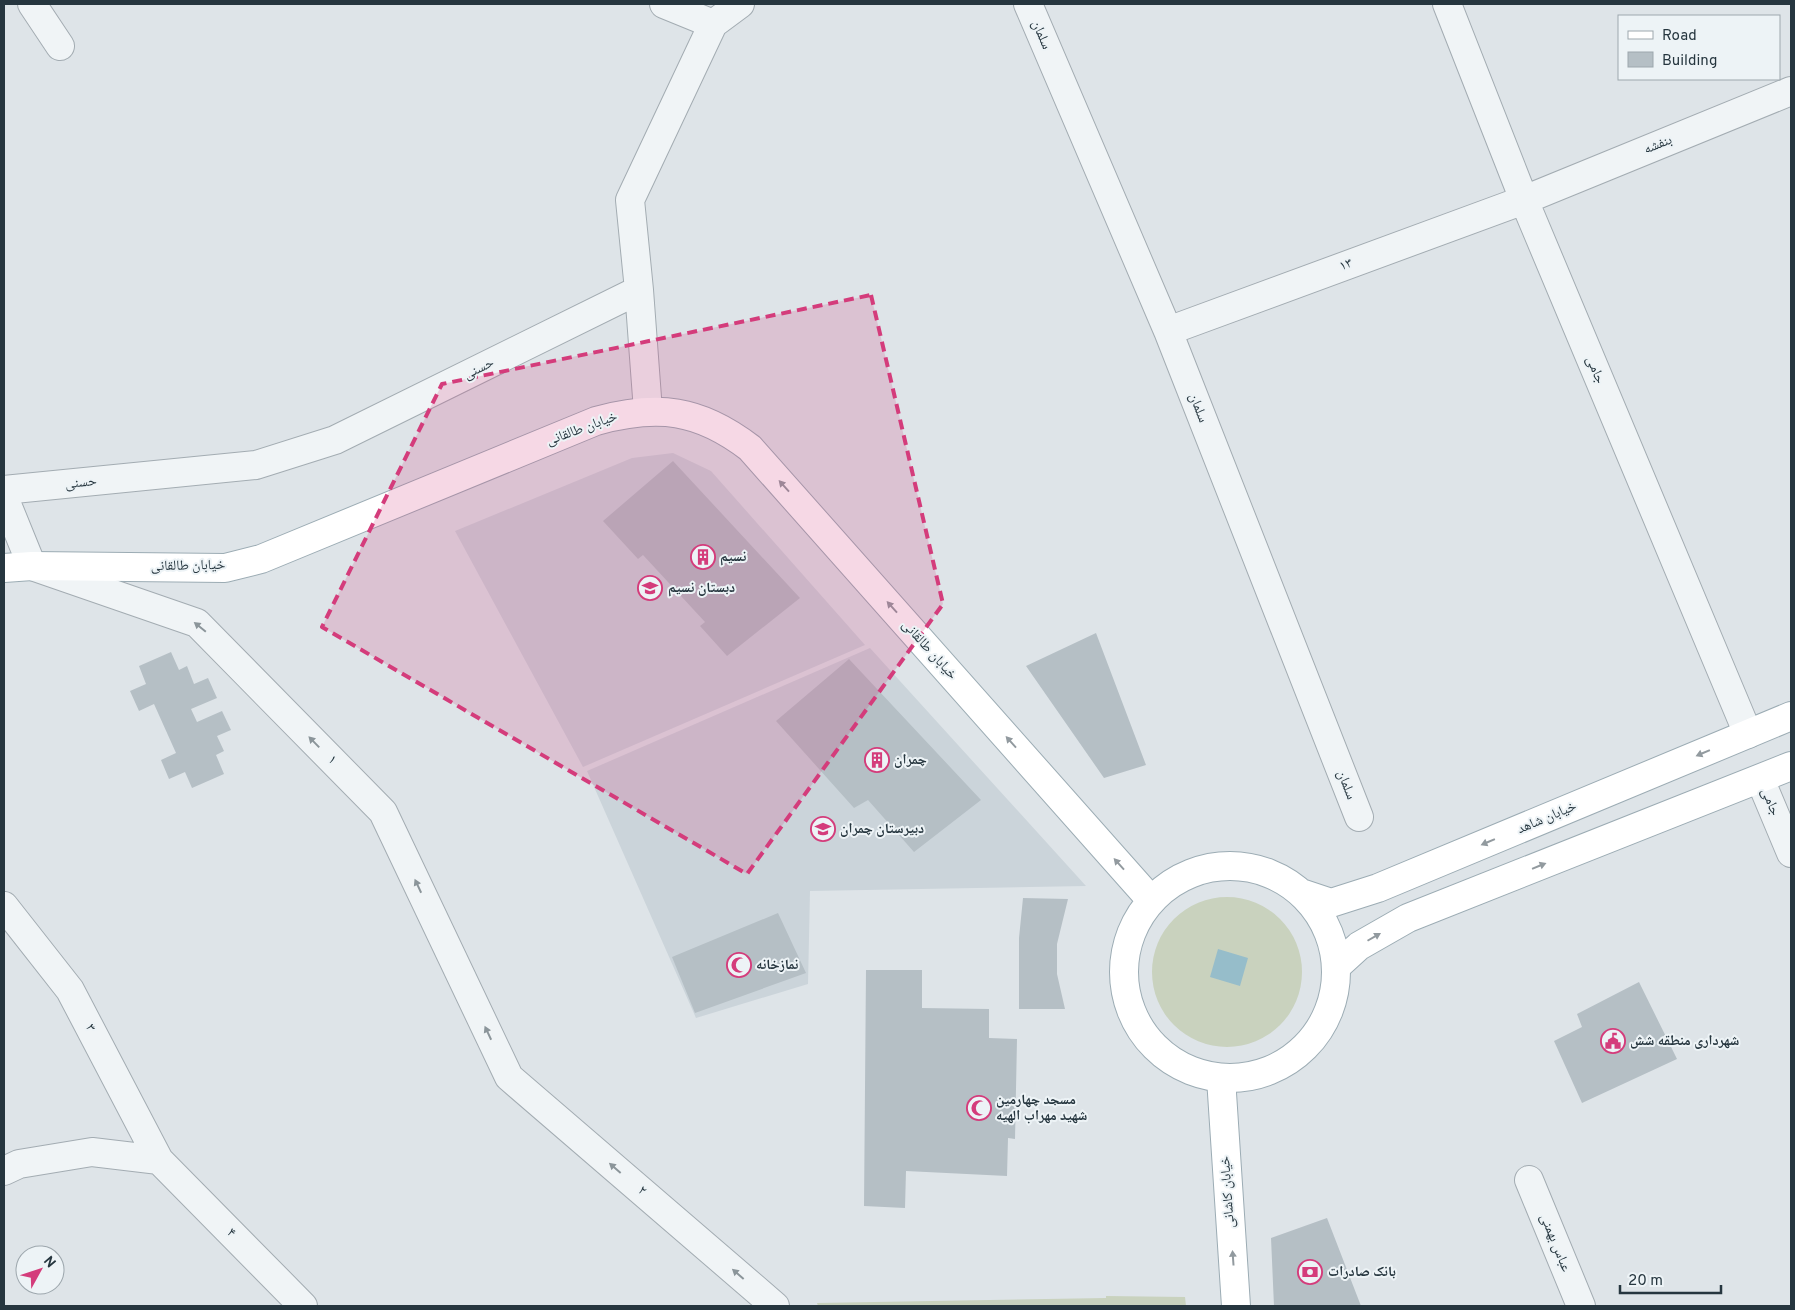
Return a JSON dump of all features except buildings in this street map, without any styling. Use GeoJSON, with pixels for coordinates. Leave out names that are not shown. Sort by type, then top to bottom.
{"type":"FeatureCollection","features":[{"type":"Feature","properties":{"kind":"main road","name":"خیابان طالقانی"},"geometry":{"type":"LineString","coordinates":[[4,568],[32,566],[225,568],[261,559],[596,421],[620,414],[648,411],[690,416],[733,435],[750,448],[1151,900]]}},
{"type":"Feature","properties":{"kind":"main road","name":"خیابان شاهد"},"geometry":{"type":"LineString","coordinates":[[1301,893],[1331,903],[1378,888],[1791,716]]}},
{"type":"Feature","properties":{"kind":"main road"},"geometry":{"type":"LineString","coordinates":[[1336,967],[1359,946],[1408,918],[1791,766]]}},
{"type":"Feature","properties":{"kind":"main road"},"geometry":{"type":"LineString","coordinates":[[1224,866],[1252,868],[1278,877],[1301,893],[1319,914],[1331,940],[1336,967],[1334,993],[1326,1017],[1312,1039],[1294,1057],[1272,1070],[1246,1077],[1221,1078],[1195,1072],[1172,1060],[1152,1044],[1137,1022],[1127,998],[1124,972],[1127,946],[1136,921],[1151,900],[1172,882],[1197,870],[1224,866]]}},
{"type":"Feature","properties":{"kind":"main road","name":"خیابان کاشانی"},"geometry":{"type":"LineString","coordinates":[[1221,1078],[1236,1306]]}},
{"type":"Feature","properties":{"kind":"street"},"geometry":{"type":"LineString","coordinates":[[32,4],[60,46]]}},
{"type":"Feature","properties":{"kind":"street"},"geometry":{"type":"LineString","coordinates":[[664,4],[713,24]]}},
{"type":"Feature","properties":{"kind":"street"},"geometry":{"type":"LineString","coordinates":[[648,411],[630,200],[713,24],[740,4]]}},
{"type":"Feature","properties":{"kind":"street","name":"سلمان"},"geometry":{"type":"LineString","coordinates":[[1028,4],[1168,331],[1359,817]]}},
{"type":"Feature","properties":{"kind":"street","name":"جامی"},"geometry":{"type":"LineString","coordinates":[[1446,4],[1524,200],[1748,734]]}},
{"type":"Feature","properties":{"kind":"street","name":"بنفشه"},"geometry":{"type":"LineString","coordinates":[[1524,200],[1791,90]]}},
{"type":"Feature","properties":{"kind":"street","name":"۱۳"},"geometry":{"type":"LineString","coordinates":[[1168,331],[1524,200]]}},
{"type":"Feature","properties":{"kind":"street","name":"حسنی"},"geometry":{"type":"LineString","coordinates":[[4,490],[256,465],[335,440],[639,290]]}},
{"type":"Feature","properties":{"kind":"street"},"geometry":{"type":"LineString","coordinates":[[4,497],[32,566]]}},
{"type":"Feature","properties":{"kind":"street","name":"۱"},"geometry":{"type":"LineString","coordinates":[[32,566],[197,623],[383,812],[509,1077]]}},
{"type":"Feature","properties":{"kind":"street","name":"جامی"},"geometry":{"type":"LineString","coordinates":[[1760,779],[1791,853]]}},
{"type":"Feature","properties":{"kind":"street","name":"۳"},"geometry":{"type":"LineString","coordinates":[[4,906],[70,990],[159,1160]]}},
{"type":"Feature","properties":{"kind":"street","name":"۲"},"geometry":{"type":"LineString","coordinates":[[509,1077],[774,1306]]}},
{"type":"Feature","properties":{"kind":"street"},"geometry":{"type":"LineString","coordinates":[[4,1171],[19,1164],[92,1152],[159,1160]]}},
{"type":"Feature","properties":{"kind":"street","name":"۴"},"geometry":{"type":"LineString","coordinates":[[159,1160],[303,1306]]}},
{"type":"Feature","properties":{"kind":"street","name":"عباس بهمنی"},"geometry":{"type":"LineString","coordinates":[[1529,1180],[1581,1306]]}},
{"type":"Feature","properties":{"kind":"highlighted area"},"geometry":{"type":"Polygon","coordinates":[[[871,295],[943,604],[747,874],[322,627],[442,384],[871,295]]]}},
{"type":"Feature","properties":{"kind":"shaded area","name":"دبستان نسیم"},"geometry":{"type":"Polygon","coordinates":[[[673,453],[711,471],[865,645],[583,767],[455,531],[632,458],[673,453]]]}},
{"type":"Feature","properties":{"kind":"shaded area","name":"دبیرستان چمران"},"geometry":{"type":"Polygon","coordinates":[[[870,648],[1086,886],[810,891],[808,984],[696,1018],[587,771],[870,648]]]}},
{"type":"Feature","properties":{"kind":"green space"},"geometry":{"type":"Polygon","coordinates":[[[1227,897],[1256,903],[1280,919],[1296,943],[1302,972],[1296,1001],[1280,1025],[1256,1041],[1227,1047],[1198,1041],[1174,1025],[1158,1001],[1152,972],[1158,943],[1174,919],[1198,903],[1227,897]]]}},
{"type":"Feature","properties":{"kind":"green space"},"geometry":{"type":"Polygon","coordinates":[[[1106,1296],[1185,1297],[1186,1306],[818,1306],[817,1303],[1106,1298],[1106,1296]]]}},
{"type":"Feature","properties":{"kind":"water"},"geometry":{"type":"Polygon","coordinates":[[[1218,949],[1248,958],[1240,986],[1210,977],[1218,949]]]}},
{"type":"Feature","properties":{"kind":"place","name":"نسیم"},"geometry":{"type":"Point","coordinates":[703,557]}},
{"type":"Feature","properties":{"kind":"place","name":"دبستان نسیم"},"geometry":{"type":"Point","coordinates":[650,588]}},
{"type":"Feature","properties":{"kind":"place","name":"چمران"},"geometry":{"type":"Point","coordinates":[877,760]}},
{"type":"Feature","properties":{"kind":"place","name":"دبیرستان چمران"},"geometry":{"type":"Point","coordinates":[823,829]}},
{"type":"Feature","properties":{"kind":"place","name":"نمازخانه"},"geometry":{"type":"Point","coordinates":[739,965]}},
{"type":"Feature","properties":{"kind":"place","name":"شهرداری منطقه شش"},"geometry":{"type":"Point","coordinates":[1613,1041]}},
{"type":"Feature","properties":{"kind":"place","name":"مسجد چهارمین شهید مهراب الهیه"},"geometry":{"type":"Point","coordinates":[979,1108]}},
{"type":"Feature","properties":{"kind":"place","name":"بانک صادرات"},"geometry":{"type":"Point","coordinates":[1310,1272]}}]}
